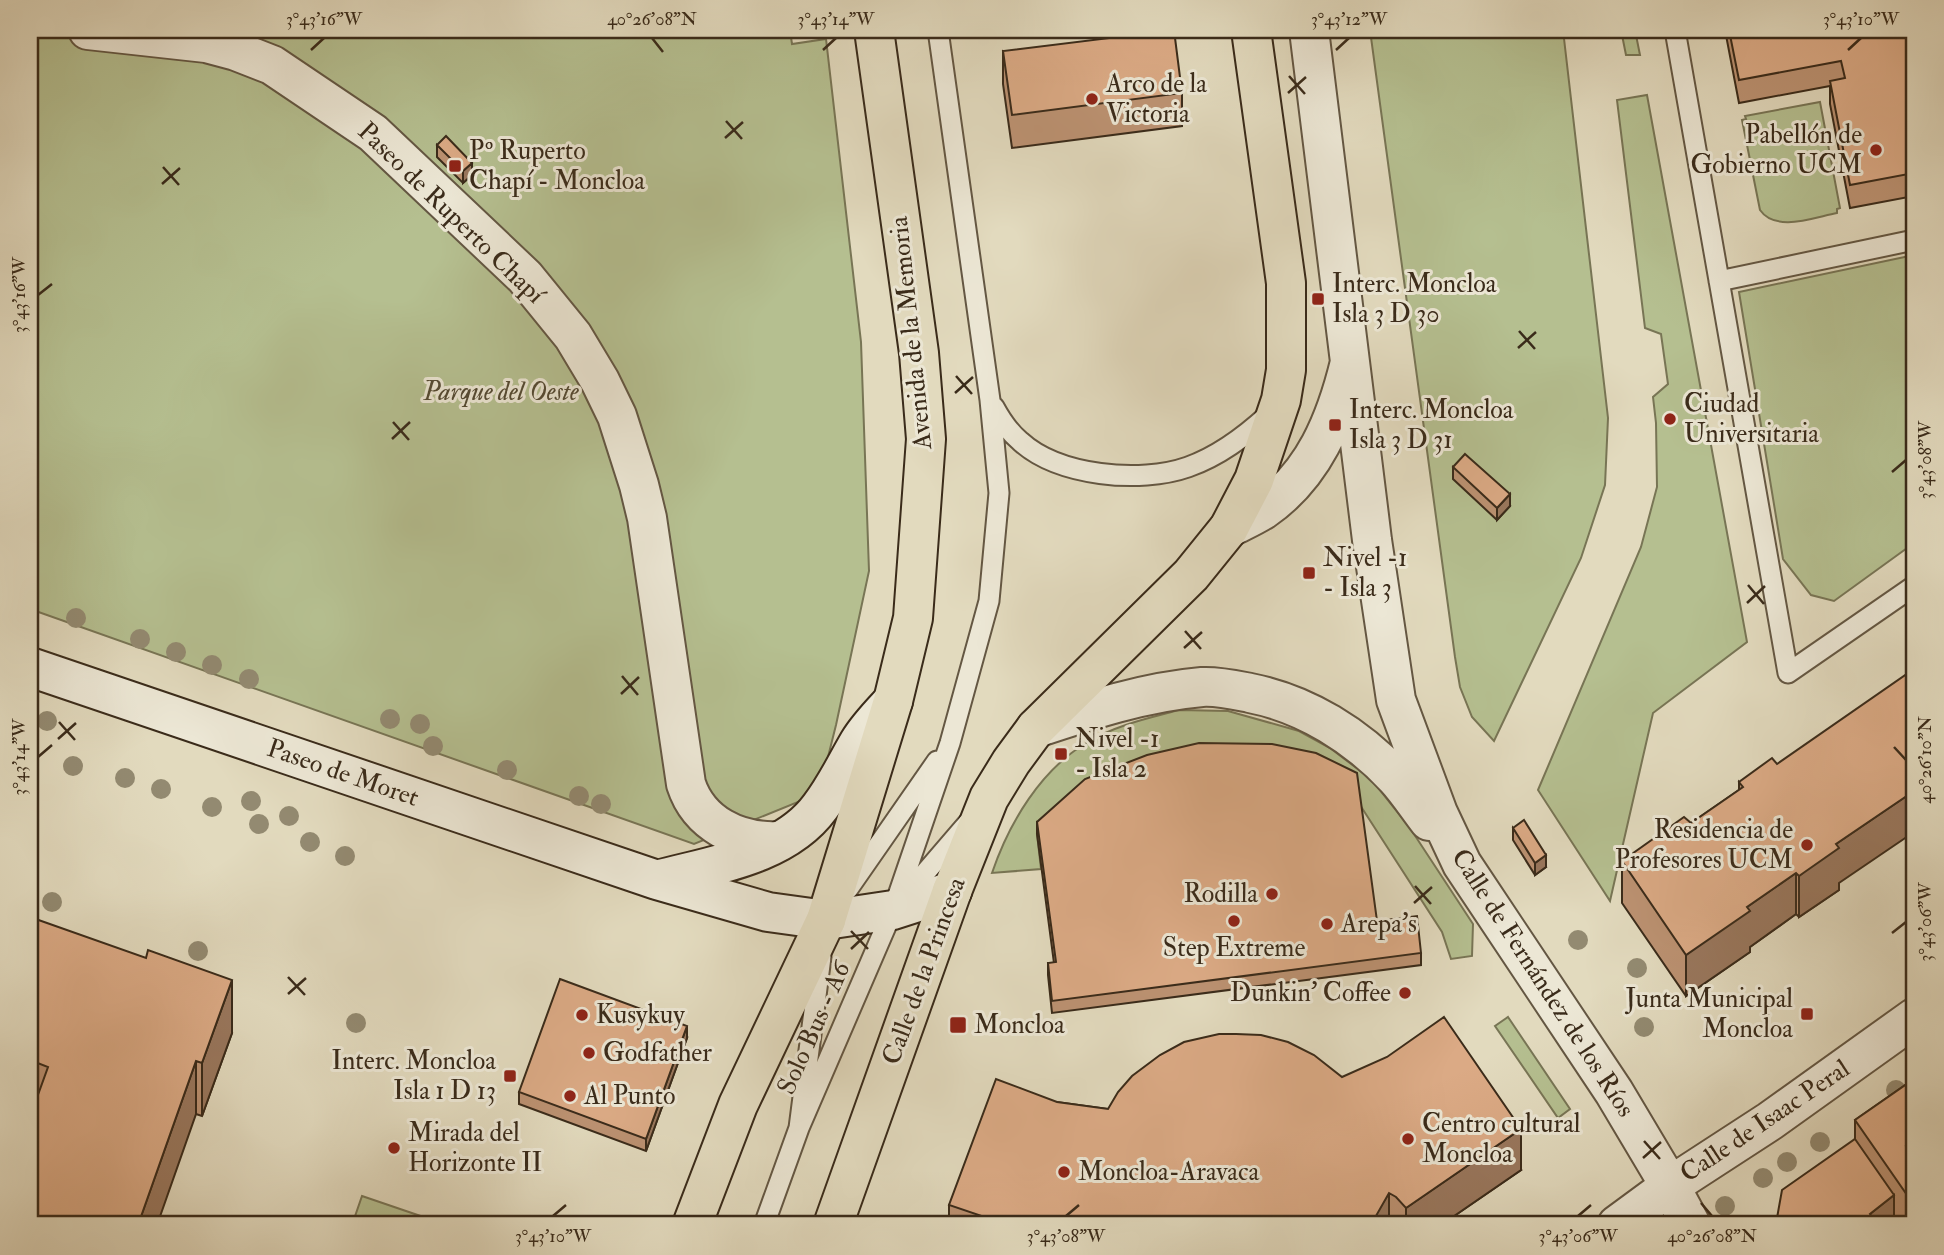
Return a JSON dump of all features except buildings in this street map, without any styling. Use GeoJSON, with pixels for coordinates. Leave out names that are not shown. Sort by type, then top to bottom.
{"type":"FeatureCollection","features":[{"type":"Feature","properties":{"kind":"main road","name":"Avenida de la Memoria"},"geometry":{"type":"LineString","coordinates":[[826,920],[893,701],[913,618],[926,439],[919,353],[874,30]]}},
{"type":"Feature","properties":{"kind":"main road"},"geometry":{"type":"LineString","coordinates":[[1035,728],[1191,575],[1229,528],[1254,480],[1281,400],[1286,370],[1286,283],[1251,30]]}},
{"type":"Feature","properties":{"kind":"main road","name":"Calle de la Princesa"},"geometry":{"type":"LineString","coordinates":[[833,1225],[952,891],[989,798],[1035,728]]}},
{"type":"Feature","properties":{"kind":"main road"},"geometry":{"type":"LineString","coordinates":[[692,1225],[738,1105],[826,920]]}},
{"type":"Feature","properties":{"kind":"street","name":"Paseo de Ruperto Chapí"},"geometry":{"type":"LineString","coordinates":[[88,30],[206,43],[272,65],[373,133],[525,277],[573,336],[600,381],[621,428],[647,518],[685,784],[690,796],[703,814],[718,827],[755,840],[779,841]]}},
{"type":"Feature","properties":{"kind":"street"},"geometry":{"type":"LineString","coordinates":[[1229,528],[1262,510],[1288,490],[1323,444],[1344,388],[1350,362],[1308,30]]}},
{"type":"Feature","properties":{"kind":"street","name":"Calle de Fernández de los Ríos"},"geometry":{"type":"LineString","coordinates":[[1350,362],[1372,540],[1396,701],[1438,813],[1462,864],[1614,1092],[1690,1225]]}},
{"type":"Feature","properties":{"kind":"street","name":"Paseo de Moret"},"geometry":{"type":"LineString","coordinates":[[30,667],[657,880],[768,912],[826,920],[894,910],[952,891]]}},
{"type":"Feature","properties":{"kind":"street"},"geometry":{"type":"LineString","coordinates":[[1035,728],[1119,701],[1164,692],[1205,687],[1266,696],[1290,704],[1328,723],[1365,748],[1398,780],[1462,864]]}},
{"type":"Feature","properties":{"kind":"street"},"geometry":{"type":"LineString","coordinates":[[657,880],[747,856],[796,831],[819,809],[861,740],[893,701]]}},
{"type":"Feature","properties":{"kind":"street","name":"Calle de Isaac Peral"},"geometry":{"type":"LineString","coordinates":[[1617,1225],[1670,1186],[1770,1121],[1914,1018]]}},
{"type":"Feature","properties":{"kind":"lane"},"geometry":{"type":"LineString","coordinates":[[894,910],[950,743],[989,601],[999,493],[990,400],[938,30]]}},
{"type":"Feature","properties":{"kind":"lane"},"geometry":{"type":"LineString","coordinates":[[1675,30],[1788,673],[1914,586]]}},
{"type":"Feature","properties":{"kind":"lane"},"geometry":{"type":"LineString","coordinates":[[1719,281],[1914,240]]}},
{"type":"Feature","properties":{"kind":"lane"},"geometry":{"type":"LineString","coordinates":[[990,400],[1004,425],[1021,442],[1055,462],[1098,473],[1145,476],[1185,468],[1225,450],[1255,427],[1281,400]]}},
{"type":"Feature","properties":{"kind":"lane"},"geometry":{"type":"LineString","coordinates":[[764,1225],[799,1128],[826,920],[950,743]]}},
{"type":"Feature","properties":{"kind":"lane"},"geometry":{"type":"LineString","coordinates":[[894,910],[989,798]]}},
{"type":"Feature","properties":{"kind":"lane","name":"Solo Bus - A6"},"geometry":{"type":"LineString","coordinates":[[799,1128],[894,910]]}},
{"type":"Feature","properties":{"kind":"green space","name":"Parque del Oeste"},"geometry":{"type":"Polygon","coordinates":[[[30,30],[790,30],[792,44],[826,39],[861,342],[869,571],[825,769],[803,800],[694,844],[30,609],[30,30]]]}},
{"type":"Feature","properties":{"kind":"green space"},"geometry":{"type":"Polygon","coordinates":[[[1370,30],[1563,30],[1608,418],[1605,485],[1581,558],[1494,741],[1472,717],[1460,687],[1370,30]]]}},
{"type":"Feature","properties":{"kind":"green space"},"geometry":{"type":"Polygon","coordinates":[[[1621,30],[1635,30],[1640,55],[1626,55],[1621,30]]]}},
{"type":"Feature","properties":{"kind":"green space"},"geometry":{"type":"Polygon","coordinates":[[[1647,95],[1747,642],[1653,713],[1610,901],[1538,790],[1641,547],[1657,487],[1653,397],[1668,384],[1661,334],[1645,328],[1617,100],[1647,95]]]}},
{"type":"Feature","properties":{"kind":"green space"},"geometry":{"type":"Polygon","coordinates":[[[1820,102],[1840,208],[1837,213],[1807,220],[1776,221],[1760,210],[1742,120],[1746,119],[1745,116],[1820,102]]]}},
{"type":"Feature","properties":{"kind":"green space"},"geometry":{"type":"Polygon","coordinates":[[[1914,255],[1914,543],[1834,601],[1811,595],[1783,559],[1739,292],[1914,255]]]}},
{"type":"Feature","properties":{"kind":"green space"},"geometry":{"type":"Polygon","coordinates":[[[1179,710],[1228,711],[1299,731],[1330,748],[1371,779],[1410,828],[1473,924],[1472,956],[1451,959],[1442,932],[1360,805],[1037,834],[1041,869],[992,873],[1017,817],[1041,782],[1071,753],[1110,731],[1179,710]]]}},
{"type":"Feature","properties":{"kind":"green space"},"geometry":{"type":"Polygon","coordinates":[[[1508,1017],[1570,1109],[1558,1118],[1495,1026],[1508,1017]]]}},
{"type":"Feature","properties":{"kind":"green space"},"geometry":{"type":"Polygon","coordinates":[[[362,1196],[447,1225],[352,1225],[362,1196]]]}},
{"type":"Feature","properties":{"kind":"place","name":"Arco de la Victoria"},"geometry":{"type":"Point","coordinates":[1092,99]}},
{"type":"Feature","properties":{"kind":"place","name":"Pabellón de Gobierno UCM"},"geometry":{"type":"Point","coordinates":[1876,150]}},
{"type":"Feature","properties":{"kind":"place","name":"Pº Ruperto Chapí - Moncloa"},"geometry":{"type":"Point","coordinates":[455,166]}},
{"type":"Feature","properties":{"kind":"place","name":"Interc. Moncloa Isla 3 D 30"},"geometry":{"type":"Point","coordinates":[1318,299]}},
{"type":"Feature","properties":{"kind":"place","name":"Ciudad Universitaria"},"geometry":{"type":"Point","coordinates":[1670,419]}},
{"type":"Feature","properties":{"kind":"place","name":"Interc. Moncloa Isla 3 D 31"},"geometry":{"type":"Point","coordinates":[1335,425]}},
{"type":"Feature","properties":{"kind":"place","name":"Nivel -1 - Isla 3"},"geometry":{"type":"Point","coordinates":[1309,573]}},
{"type":"Feature","properties":{"kind":"place","name":"Nivel -1 - Isla 2"},"geometry":{"type":"Point","coordinates":[1061,754]}},
{"type":"Feature","properties":{"kind":"place","name":"Residencia de Profesores UCM"},"geometry":{"type":"Point","coordinates":[1807,845]}},
{"type":"Feature","properties":{"kind":"place","name":"Rodilla"},"geometry":{"type":"Point","coordinates":[1272,894]}},
{"type":"Feature","properties":{"kind":"place","name":"Step Extreme"},"geometry":{"type":"Point","coordinates":[1234,921]}},
{"type":"Feature","properties":{"kind":"place","name":"Arepa's"},"geometry":{"type":"Point","coordinates":[1327,924]}},
{"type":"Feature","properties":{"kind":"place","name":"Dunkin' Coffee"},"geometry":{"type":"Point","coordinates":[1405,993]}},
{"type":"Feature","properties":{"kind":"place","name":"Junta Municipal Moncloa"},"geometry":{"type":"Point","coordinates":[1807,1014]}},
{"type":"Feature","properties":{"kind":"place","name":"Kusykuy"},"geometry":{"type":"Point","coordinates":[582,1015]}},
{"type":"Feature","properties":{"kind":"place","name":"Moncloa"},"geometry":{"type":"Point","coordinates":[958,1025]}},
{"type":"Feature","properties":{"kind":"place","name":"Godfather"},"geometry":{"type":"Point","coordinates":[589,1053]}},
{"type":"Feature","properties":{"kind":"place","name":"Interc. Moncloa Isla 1 D 13"},"geometry":{"type":"Point","coordinates":[510,1076]}},
{"type":"Feature","properties":{"kind":"place","name":"Al Punto"},"geometry":{"type":"Point","coordinates":[570,1096]}},
{"type":"Feature","properties":{"kind":"place","name":"Centro cultural Moncloa"},"geometry":{"type":"Point","coordinates":[1408,1139]}},
{"type":"Feature","properties":{"kind":"place","name":"Mirada del Horizonte II"},"geometry":{"type":"Point","coordinates":[394,1148]}},
{"type":"Feature","properties":{"kind":"place","name":"Moncloa-Aravaca"},"geometry":{"type":"Point","coordinates":[1064,1172]}}]}
